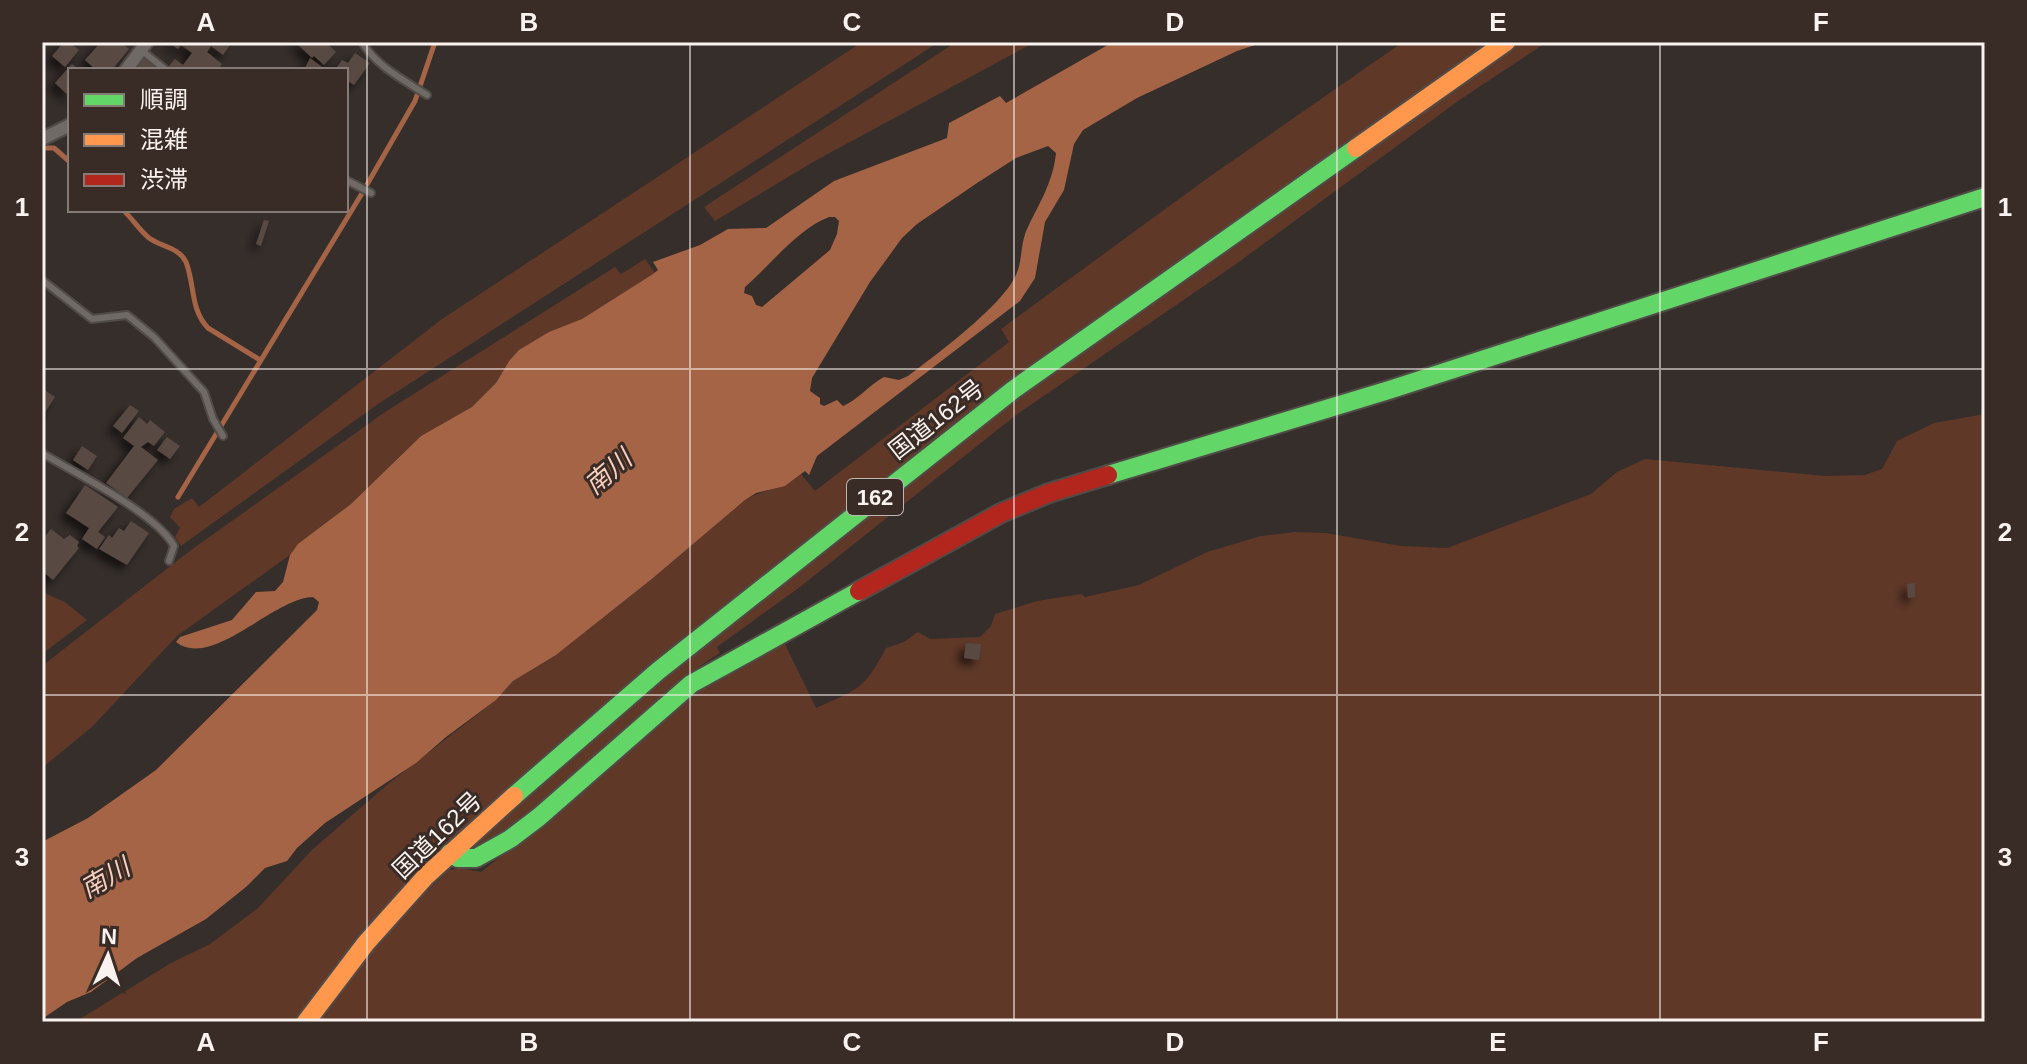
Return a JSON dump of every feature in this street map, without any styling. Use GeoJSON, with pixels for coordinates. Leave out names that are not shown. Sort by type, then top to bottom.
{"type":"FeatureCollection","features":[{"type":"Feature","properties":{"kind":"main road","name":"国道162号"},"geometry":{"type":"LineString","coordinates":[[306,1022],[386,919],[450,853],[658,671],[1002,399],[1506,42]]}},
{"type":"Feature","properties":{"kind":"main road"},"geometry":{"type":"LineString","coordinates":[[450,853],[458,858],[476,858],[510,839],[691,684],[1001,513],[1049,493],[1389,390],[1985,197]]}},
{"type":"Feature","properties":{"kind":"street"},"geometry":{"type":"LineString","coordinates":[[128,68],[144,46]]}},
{"type":"Feature","properties":{"kind":"street"},"geometry":{"type":"LineString","coordinates":[[42,139],[68,126]]}},
{"type":"Feature","properties":{"kind":"lane"},"geometry":{"type":"LineString","coordinates":[[362,42],[367,52],[381,64],[427,95]]}},
{"type":"Feature","properties":{"kind":"lane"},"geometry":{"type":"LineString","coordinates":[[144,46],[164,68]]}},
{"type":"Feature","properties":{"kind":"lane"},"geometry":{"type":"LineString","coordinates":[[348,181],[371,193]]}},
{"type":"Feature","properties":{"kind":"lane"},"geometry":{"type":"LineString","coordinates":[[42,280],[92,319],[127,315],[154,337],[204,392],[213,419],[223,436]]}},
{"type":"Feature","properties":{"kind":"lane"},"geometry":{"type":"LineString","coordinates":[[42,453],[140,513],[174,546],[169,561]]}},
{"type":"Feature","properties":{"kind":"shaded area"},"geometry":{"type":"Polygon","coordinates":[[[862,42],[939,42],[378,404],[181,546],[175,537],[180,528],[170,517],[174,509],[192,498],[199,507],[442,319],[862,42]]]}},
{"type":"Feature","properties":{"kind":"shaded area"},"geometry":{"type":"Polygon","coordinates":[[[956,42],[1035,42],[813,162],[715,221],[704,207],[956,42]]]}},
{"type":"Feature","properties":{"kind":"shaded area"},"geometry":{"type":"Polygon","coordinates":[[[1403,42],[1491,42],[655,662],[296,1022],[75,1022],[171,963],[210,944],[258,908],[313,849],[388,784],[496,700],[513,681],[556,655],[653,578],[745,500],[788,483],[801,474],[815,491],[1009,342],[1001,329],[1209,177],[1403,42]]]}},
{"type":"Feature","properties":{"kind":"shaded area"},"geometry":{"type":"Polygon","coordinates":[[[1520,42],[1547,42],[1461,99],[1236,264],[1016,415],[800,587],[717,647],[720,653],[685,678],[548,802],[519,825],[494,840],[474,847],[478,838],[705,643],[1017,398],[1520,42]]]}},
{"type":"Feature","properties":{"kind":"shaded area"},"geometry":{"type":"Polygon","coordinates":[[[645,259],[655,273],[509,361],[496,383],[472,407],[421,436],[351,504],[299,544],[290,555],[177,636],[92,727],[42,768],[42,666],[191,550],[385,412],[615,267],[621,274],[645,259]]]}},
{"type":"Feature","properties":{"kind":"shaded area"},"geometry":{"type":"Polygon","coordinates":[[[1985,414],[1985,1022],[316,1022],[391,926],[449,870],[461,868],[481,872],[546,821],[703,685],[784,642],[816,708],[858,687],[872,672],[886,648],[904,642],[918,632],[930,639],[980,637],[991,626],[995,614],[1037,601],[1081,594],[1085,597],[1139,585],[1207,552],[1261,536],[1294,532],[1326,533],[1401,546],[1447,548],[1591,494],[1617,472],[1645,459],[1825,476],[1865,475],[1882,469],[1897,441],[1934,423],[1985,414]]]}},
{"type":"Feature","properties":{"kind":"shaded area"},"geometry":{"type":"Polygon","coordinates":[[[42,592],[65,602],[87,620],[42,654],[42,592]]]}},
{"type":"Feature","properties":{"kind":"water","name":"南川"},"geometry":{"type":"Polygon","coordinates":[[[1113,42],[1264,42],[1237,51],[1137,98],[1083,130],[1074,144],[1064,190],[1045,222],[1035,278],[1020,301],[817,456],[809,475],[805,471],[785,486],[756,493],[745,500],[556,655],[513,681],[496,700],[416,763],[325,823],[287,861],[265,868],[206,919],[137,958],[91,992],[67,1002],[42,1019],[42,842],[88,818],[156,770],[317,610],[319,602],[313,597],[297,600],[207,647],[191,648],[176,642],[180,637],[232,620],[256,592],[275,591],[283,582],[290,555],[298,544],[351,504],[421,436],[472,407],[496,383],[519,350],[549,332],[582,319],[653,274],[658,270],[653,262],[700,245],[728,229],[766,228],[834,181],[947,138],[949,123],[1000,96],[1006,103],[1113,42]],[[1048,146],[1016,158],[917,224],[902,238],[870,282],[812,378],[810,391],[820,398],[820,404],[824,406],[837,400],[843,406],[884,377],[899,380],[908,376],[997,301],[1016,275],[1025,233],[1052,173],[1056,153],[1048,146]],[[829,217],[795,239],[745,287],[744,293],[752,296],[756,305],[762,307],[830,250],[839,221],[829,217]]]}},
{"type":"Feature","properties":{"kind":"building"},"geometry":{"type":"Polygon","coordinates":[[[64,42],[79,50],[65,67],[52,56],[64,42]]]}},
{"type":"Feature","properties":{"kind":"building"},"geometry":{"type":"Polygon","coordinates":[[[101,42],[121,42],[129,49],[114,68],[94,68],[85,60],[101,42]]]}},
{"type":"Feature","properties":{"kind":"building"},"geometry":{"type":"Polygon","coordinates":[[[168,42],[231,44],[223,55],[211,46],[207,52],[222,64],[219,68],[172,68],[169,66],[175,59],[183,65],[192,53],[181,45],[178,49],[168,42]]]}},
{"type":"Feature","properties":{"kind":"building"},"geometry":{"type":"Polygon","coordinates":[[[297,42],[326,42],[336,52],[324,65],[314,56],[312,58],[297,42]]]}},
{"type":"Feature","properties":{"kind":"building"},"geometry":{"type":"Polygon","coordinates":[[[355,53],[370,63],[354,85],[348,84],[348,68],[336,68],[342,60],[348,63],[355,53]]]}},
{"type":"Feature","properties":{"kind":"building"},"geometry":{"type":"Polygon","coordinates":[[[144,58],[157,68],[136,68],[144,58]]]}},
{"type":"Feature","properties":{"kind":"building"},"geometry":{"type":"Polygon","coordinates":[[[310,58],[323,68],[305,68],[310,58]]]}},
{"type":"Feature","properties":{"kind":"building"},"geometry":{"type":"Polygon","coordinates":[[[68,68],[68,95],[55,83],[68,68]]]}},
{"type":"Feature","properties":{"kind":"building"},"geometry":{"type":"Polygon","coordinates":[[[264,220],[269,221],[261,246],[256,244],[264,220]]]}},
{"type":"Feature","properties":{"kind":"building"},"geometry":{"type":"Polygon","coordinates":[[[42,388],[55,397],[42,417],[42,388]]]}},
{"type":"Feature","properties":{"kind":"building"},"geometry":{"type":"Polygon","coordinates":[[[130,405],[139,411],[122,433],[113,426],[130,405]]]}},
{"type":"Feature","properties":{"kind":"building"},"geometry":{"type":"Polygon","coordinates":[[[139,417],[147,424],[150,420],[165,432],[154,446],[148,442],[141,447],[158,460],[127,498],[106,483],[134,446],[123,438],[139,417]]]}},
{"type":"Feature","properties":{"kind":"building"},"geometry":{"type":"Polygon","coordinates":[[[167,437],[180,446],[170,459],[157,450],[167,437]]]}},
{"type":"Feature","properties":{"kind":"building"},"geometry":{"type":"Polygon","coordinates":[[[82,446],[97,456],[88,470],[73,460],[82,446]]]}},
{"type":"Feature","properties":{"kind":"building"},"geometry":{"type":"Polygon","coordinates":[[[85,485],[118,507],[98,532],[105,537],[97,549],[82,539],[89,528],[66,513],[85,485]]]}},
{"type":"Feature","properties":{"kind":"building"},"geometry":{"type":"Polygon","coordinates":[[[131,521],[149,533],[127,565],[99,549],[109,535],[112,538],[119,528],[124,531],[131,521]]]}},
{"type":"Feature","properties":{"kind":"building"},"geometry":{"type":"Polygon","coordinates":[[[51,529],[64,539],[70,535],[79,542],[79,548],[53,580],[42,571],[42,540],[51,529]]]}},
{"type":"Feature","properties":{"kind":"building"},"geometry":{"type":"Polygon","coordinates":[[[1915,583],[1915,597],[1908,598],[1907,584],[1915,583]]]}},
{"type":"Feature","properties":{"kind":"building"},"geometry":{"type":"Polygon","coordinates":[[[966,643],[981,644],[979,660],[964,658],[966,643]]]}},
{"type":"Feature","properties":{"kind":"waterway"},"geometry":{"type":"LineString","coordinates":[[178,497],[415,101],[435,42]]}},
{"type":"Feature","properties":{"kind":"waterway"},"geometry":{"type":"LineString","coordinates":[[42,148],[54,148],[68,160]]}},
{"type":"Feature","properties":{"kind":"waterway"},"geometry":{"type":"LineString","coordinates":[[125,212],[149,238],[183,257],[198,313],[208,328],[260,360]]}},
{"type":"Feature","properties":{"kind":"traffic: fast"},"geometry":{"type":"LineString","coordinates":[[514,796],[658,671],[1013,390],[1356,148]]}},
{"type":"Feature","properties":{"kind":"traffic: fast"},"geometry":{"type":"LineString","coordinates":[[1108,475],[1389,390],[1985,197]]}},
{"type":"Feature","properties":{"kind":"traffic: fast"},"geometry":{"type":"LineString","coordinates":[[450,853],[458,858],[476,858],[510,839],[691,684],[859,591]]}},
{"type":"Feature","properties":{"kind":"traffic: slow"},"geometry":{"type":"LineString","coordinates":[[1356,148],[1506,42]]}},
{"type":"Feature","properties":{"kind":"traffic: slow"},"geometry":{"type":"LineString","coordinates":[[306,1022],[366,943],[426,876],[514,796]]}},
{"type":"Feature","properties":{"kind":"traffic: jam"},"geometry":{"type":"LineString","coordinates":[[859,591],[1001,513],[1049,493],[1108,475]]}}]}
